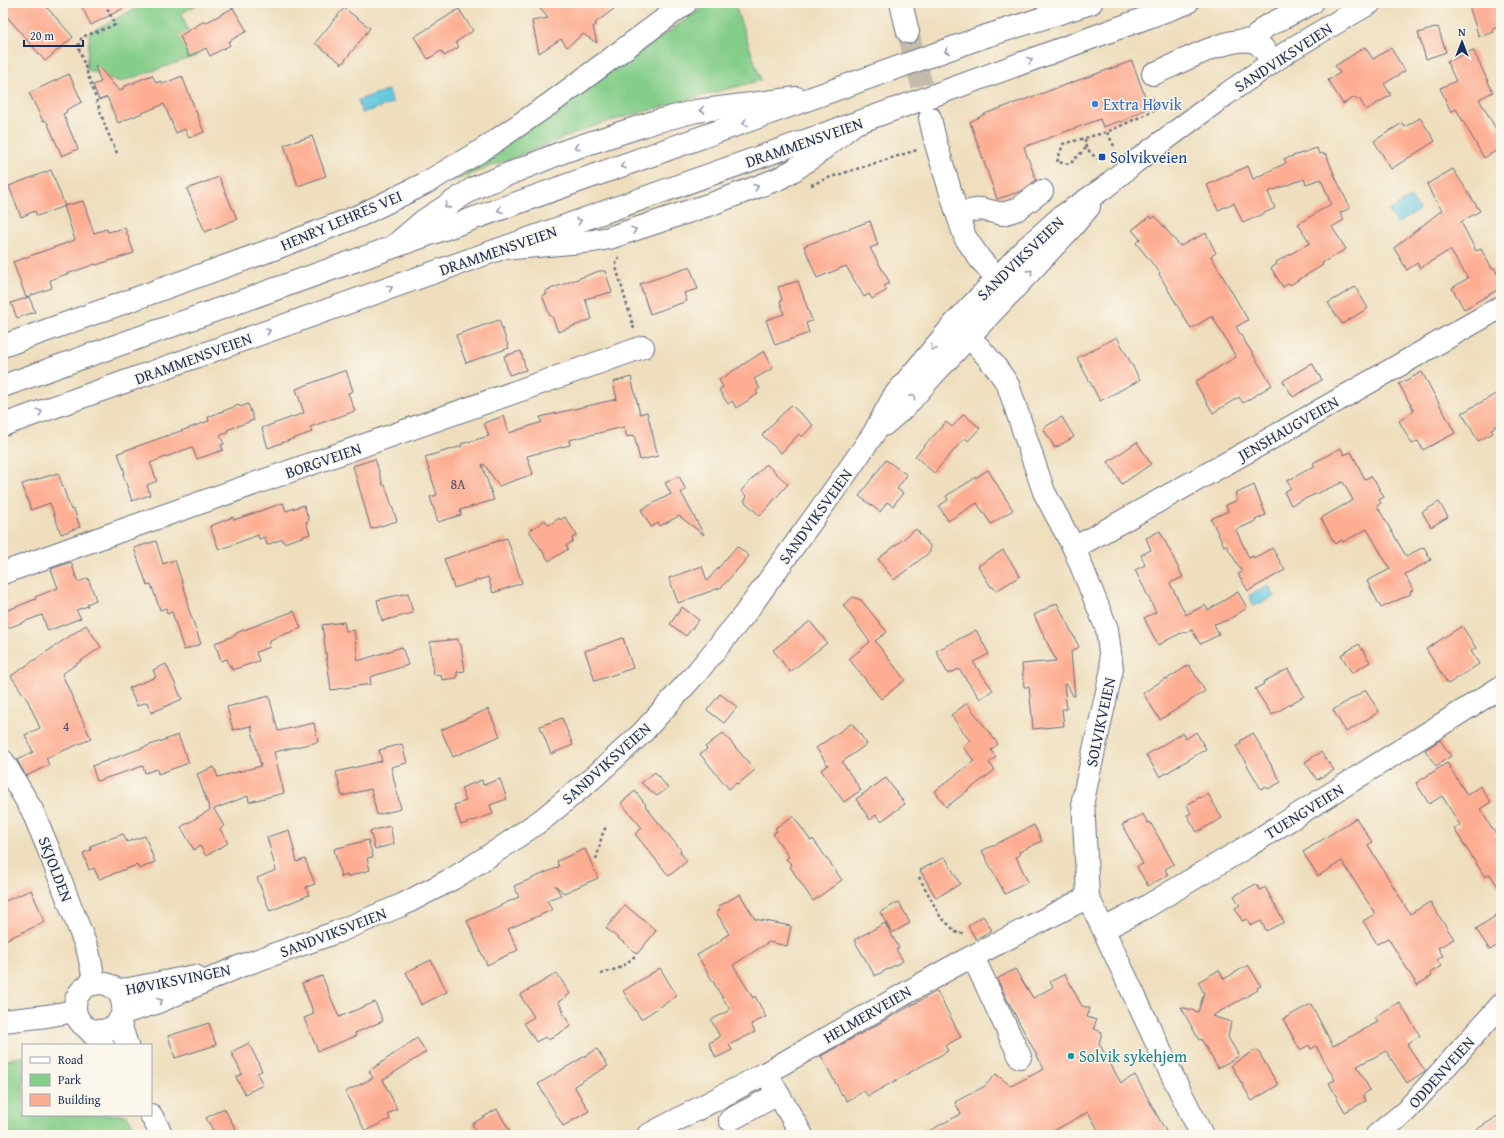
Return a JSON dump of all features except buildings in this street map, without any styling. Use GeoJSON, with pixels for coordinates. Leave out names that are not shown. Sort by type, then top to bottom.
{"type":"FeatureCollection","features":[{"type":"Feature","properties":{"kind":"main road","name":"HENRY LEHRES VEI"},"geometry":{"type":"LineString","coordinates":[[3,346],[271,250],[361,215],[424,184],[482,150],[551,103],[686,3]]}},
{"type":"Feature","properties":{"kind":"main road"},"geometry":{"type":"LineString","coordinates":[[901,3],[908,32]]}},
{"type":"Feature","properties":{"kind":"main road"},"geometry":{"type":"LineString","coordinates":[[3,386],[983,37],[1091,3]]}},
{"type":"Feature","properties":{"kind":"main road","name":"DRAMMENSVEIEN"},"geometry":{"type":"LineString","coordinates":[[3,425],[854,124],[1187,3]]}},
{"type":"Feature","properties":{"kind":"main road"},"geometry":{"type":"LineString","coordinates":[[1252,41],[1265,27],[1312,3]]}},
{"type":"Feature","properties":{"kind":"main road","name":"SANDVIKSVEIEN"},"geometry":{"type":"LineString","coordinates":[[238,967],[337,932],[402,904],[454,878],[543,819],[595,776],[642,733],[698,671],[744,615],[874,433],[894,396],[962,330],[1003,285],[1024,250],[1061,217],[1104,188],[1225,94],[1293,48],[1379,7]]}},
{"type":"Feature","properties":{"kind":"main road"},"geometry":{"type":"LineString","coordinates":[[1153,74],[1237,40],[1252,41],[1262,47],[1272,62]]}},
{"type":"Feature","properties":{"kind":"main road"},"geometry":{"type":"LineString","coordinates":[[392,248],[423,221],[474,188],[568,150],[654,122],[696,111],[824,94]]}},
{"type":"Feature","properties":{"kind":"main road"},"geometry":{"type":"LineString","coordinates":[[930,118],[956,213],[965,237],[980,259],[1003,285]]}},
{"type":"Feature","properties":{"kind":"main road"},"geometry":{"type":"LineString","coordinates":[[956,213],[981,209],[1003,214],[1018,209],[1042,191]]}},
{"type":"Feature","properties":{"kind":"main road","name":"JENSHAUGVEIEN"},"geometry":{"type":"LineString","coordinates":[[1074,548],[1263,443],[1501,307]]}},
{"type":"Feature","properties":{"kind":"main road","name":"SOLVIKVEIEN"},"geometry":{"type":"LineString","coordinates":[[962,330],[998,369],[1008,385],[1044,492],[1074,548],[1107,629],[1112,669],[1083,800],[1088,897],[1167,1065],[1202,1135]]}},
{"type":"Feature","properties":{"kind":"main road","name":"BORGVEIEN"},"geometry":{"type":"LineString","coordinates":[[3,573],[643,347]]}},
{"type":"Feature","properties":{"kind":"main road","name":"TUENGVEIEN"},"geometry":{"type":"LineString","coordinates":[[1104,929],[1146,907],[1248,846],[1501,687]]}},
{"type":"Feature","properties":{"kind":"main road","name":"SKJOLDEN"},"geometry":{"type":"LineString","coordinates":[[3,760],[32,810],[48,848],[88,951],[95,984]]}},
{"type":"Feature","properties":{"kind":"main road","name":"HELMERVEIEN"},"geometry":{"type":"LineString","coordinates":[[648,1135],[766,1073],[950,968],[1088,897]]}},
{"type":"Feature","properties":{"kind":"main road"},"geometry":{"type":"LineString","coordinates":[[973,957],[1020,1057]]}},
{"type":"Feature","properties":{"kind":"main road","name":"HØVIKSVINGEN"},"geometry":{"type":"LineString","coordinates":[[116,990],[129,989],[238,967]]}},
{"type":"Feature","properties":{"kind":"main road","name":"HØVIKSVINGEN"},"geometry":{"type":"LineString","coordinates":[[121,1017],[238,967]]}},
{"type":"Feature","properties":{"kind":"main road"},"geometry":{"type":"LineString","coordinates":[[121,1017],[113,1028],[102,1032],[96,1037],[78,1019],[75,1011],[78,996],[84,988],[95,984],[103,983],[116,990],[123,1001],[121,1017],[127,1044]]}},
{"type":"Feature","properties":{"kind":"main road","name":"ODDENVEIEN"},"geometry":{"type":"LineString","coordinates":[[1377,1135],[1406,1111],[1501,1005]]}},
{"type":"Feature","properties":{"kind":"main road"},"geometry":{"type":"LineString","coordinates":[[3,1021],[75,1011]]}},
{"type":"Feature","properties":{"kind":"main road"},"geometry":{"type":"LineString","coordinates":[[766,1073],[802,1135]]}},
{"type":"Feature","properties":{"kind":"main road"},"geometry":{"type":"LineString","coordinates":[[730,1120],[778,1094]]}},
{"type":"Feature","properties":{"kind":"main road"},"geometry":{"type":"LineString","coordinates":[[152,1116],[161,1135]]}},
{"type":"Feature","properties":{"kind":"path"},"geometry":{"type":"LineString","coordinates":[[105,3],[114,25],[82,37],[78,46],[107,131],[117,153]]}},
{"type":"Feature","properties":{"kind":"path"},"geometry":{"type":"LineString","coordinates":[[1379,7],[1400,3]]}},
{"type":"Feature","properties":{"kind":"path"},"geometry":{"type":"LineString","coordinates":[[1086,148],[1070,164],[1057,162],[1063,144],[1107,132],[1155,110],[1149,82],[1153,74]]}},
{"type":"Feature","properties":{"kind":"path"},"geometry":{"type":"LineString","coordinates":[[1107,132],[1114,146]]}},
{"type":"Feature","properties":{"kind":"path"},"geometry":{"type":"LineString","coordinates":[[1085,138],[1086,148],[1097,159]]}},
{"type":"Feature","properties":{"kind":"path"},"geometry":{"type":"LineString","coordinates":[[620,256],[616,263],[616,267],[637,338],[643,347]]}},
{"type":"Feature","properties":{"kind":"path"},"geometry":{"type":"LineString","coordinates":[[596,858],[600,848],[602,833],[606,827]]}},
{"type":"Feature","properties":{"kind":"path"},"geometry":{"type":"LineString","coordinates":[[919,877],[940,916],[958,934],[963,933]]}},
{"type":"Feature","properties":{"kind":"path"},"geometry":{"type":"LineString","coordinates":[[601,974],[622,967],[635,956]]}},
{"type":"Feature","properties":{"kind":"green space"},"geometry":{"type":"Polygon","coordinates":[[[147,3],[200,3],[182,13],[196,56],[120,82],[86,69],[90,32],[147,3]]]}},
{"type":"Feature","properties":{"kind":"green space"},"geometry":{"type":"Polygon","coordinates":[[[710,3],[734,3],[761,80],[602,123],[453,181],[710,3]]]}},
{"type":"Feature","properties":{"kind":"green space"},"geometry":{"type":"Polygon","coordinates":[[[22,1056],[22,1116],[128,1116],[134,1127],[120,1135],[11,1135],[3,1119],[3,1061],[22,1056]]]}},
{"type":"Feature","properties":{"kind":"water"},"geometry":{"type":"Polygon","coordinates":[[[388,90],[393,103],[362,113],[358,100],[388,90]]]}},
{"type":"Feature","properties":{"kind":"water"},"geometry":{"type":"Polygon","coordinates":[[[1411,197],[1419,210],[1397,224],[1389,211],[1411,197]]]}},
{"type":"Feature","properties":{"kind":"water"},"geometry":{"type":"Polygon","coordinates":[[[1269,586],[1274,597],[1254,606],[1249,595],[1269,586]]]}},
{"type":"Feature","properties":{"kind":"tunnel"},"geometry":{"type":"LineString","coordinates":[[908,32],[930,116]]}},
{"type":"Feature","properties":{"kind":"place","name":"Extra Høvik"},"geometry":{"type":"Point","coordinates":[1095,104]}},
{"type":"Feature","properties":{"kind":"place","name":"Solvikveien"},"geometry":{"type":"Point","coordinates":[1102,157]}},
{"type":"Feature","properties":{"kind":"place","name":"Solvik sykehjem"},"geometry":{"type":"Point","coordinates":[1071,1056]}}]}
